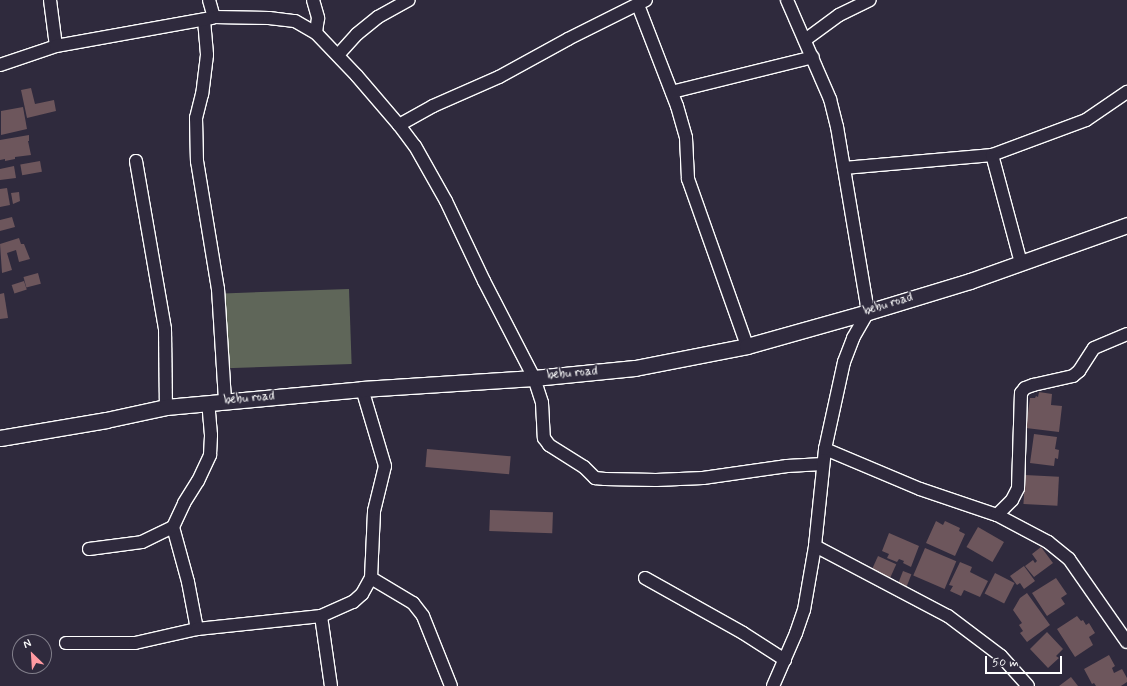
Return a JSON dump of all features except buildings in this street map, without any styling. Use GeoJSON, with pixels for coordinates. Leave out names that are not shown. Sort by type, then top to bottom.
{"type":"FeatureCollection","features":[{"type":"Feature","properties":{"kind":"street"},"geometry":{"type":"LineString","coordinates":[[50,0],[56,46]]}},
{"type":"Feature","properties":{"kind":"street"},"geometry":{"type":"LineString","coordinates":[[209,0],[207,55],[202,94],[196,118],[197,161],[218,289],[225,401]]}},
{"type":"Feature","properties":{"kind":"street"},"geometry":{"type":"LineString","coordinates":[[313,0],[318,18],[316,33]]}},
{"type":"Feature","properties":{"kind":"street"},"geometry":{"type":"LineString","coordinates":[[338,55],[357,34],[378,17],[409,0]]}},
{"type":"Feature","properties":{"kind":"street"},"geometry":{"type":"LineString","coordinates":[[773,686],[785,660],[804,610],[816,546],[825,449],[844,362],[853,338],[868,312],[844,168],[830,99],[787,0]]}},
{"type":"Feature","properties":{"kind":"street"},"geometry":{"type":"LineString","coordinates":[[805,40],[839,15],[870,0]]}},
{"type":"Feature","properties":{"kind":"street"},"geometry":{"type":"LineString","coordinates":[[399,125],[433,106],[499,77],[568,39],[642,3],[686,138],[688,179],[747,346]]}},
{"type":"Feature","properties":{"kind":"street"},"geometry":{"type":"LineString","coordinates":[[0,65],[56,46],[97,37],[209,18],[269,18],[295,21],[316,33],[338,55],[399,125],[415,146],[446,201],[484,281],[534,378],[542,403],[544,438],[549,445],[584,466],[595,478],[656,480],[703,478],[788,466],[823,464]]}},
{"type":"Feature","properties":{"kind":"street"},"geometry":{"type":"LineString","coordinates":[[672,92],[813,58]]}},
{"type":"Feature","properties":{"kind":"street"},"geometry":{"type":"LineString","coordinates":[[844,168],[992,155],[1086,120],[1127,92]]}},
{"type":"Feature","properties":{"kind":"street"},"geometry":{"type":"LineString","coordinates":[[992,155],[1021,263]]}},
{"type":"Feature","properties":{"kind":"street"},"geometry":{"type":"LineString","coordinates":[[136,161],[165,329],[166,407]]}},
{"type":"Feature","properties":{"kind":"street","name":"bebu road"},"geometry":{"type":"LineString","coordinates":[[0,438],[106,420],[166,407],[208,402],[362,389],[534,378],[635,368],[747,346],[868,312],[970,281],[1127,225]]}},
{"type":"Feature","properties":{"kind":"street"},"geometry":{"type":"LineString","coordinates":[[996,515],[1012,500],[1018,488],[1021,393],[1025,388],[1033,385],[1073,376],[1079,371],[1094,348],[1127,334]]}},
{"type":"Feature","properties":{"kind":"street"},"geometry":{"type":"LineString","coordinates":[[66,643],[135,643],[197,629],[321,616],[353,602],[362,594],[371,578],[374,511],[385,466],[362,389]]}},
{"type":"Feature","properties":{"kind":"street"},"geometry":{"type":"LineString","coordinates":[[89,549],[142,542],[173,527],[184,503],[198,481],[210,456],[211,435],[208,402]]}},
{"type":"Feature","properties":{"kind":"street"},"geometry":{"type":"LineString","coordinates":[[825,449],[920,488],[996,515],[1048,542],[1069,559],[1127,642]]}},
{"type":"Feature","properties":{"kind":"street"},"geometry":{"type":"LineString","coordinates":[[173,527],[188,582],[197,629]]}},
{"type":"Feature","properties":{"kind":"street"},"geometry":{"type":"LineString","coordinates":[[816,546],[948,616],[1001,656],[1028,686]]}},
{"type":"Feature","properties":{"kind":"street"},"geometry":{"type":"LineString","coordinates":[[371,578],[413,603],[422,616],[452,686]]}},
{"type":"Feature","properties":{"kind":"street"},"geometry":{"type":"LineString","coordinates":[[645,578],[743,633],[785,660]]}},
{"type":"Feature","properties":{"kind":"street"},"geometry":{"type":"LineString","coordinates":[[321,616],[331,686]]}},
{"type":"Feature","properties":{"kind":"green space"},"geometry":{"type":"Polygon","coordinates":[[[349,289],[352,364],[226,368],[223,293],[349,289]]]}}]}
